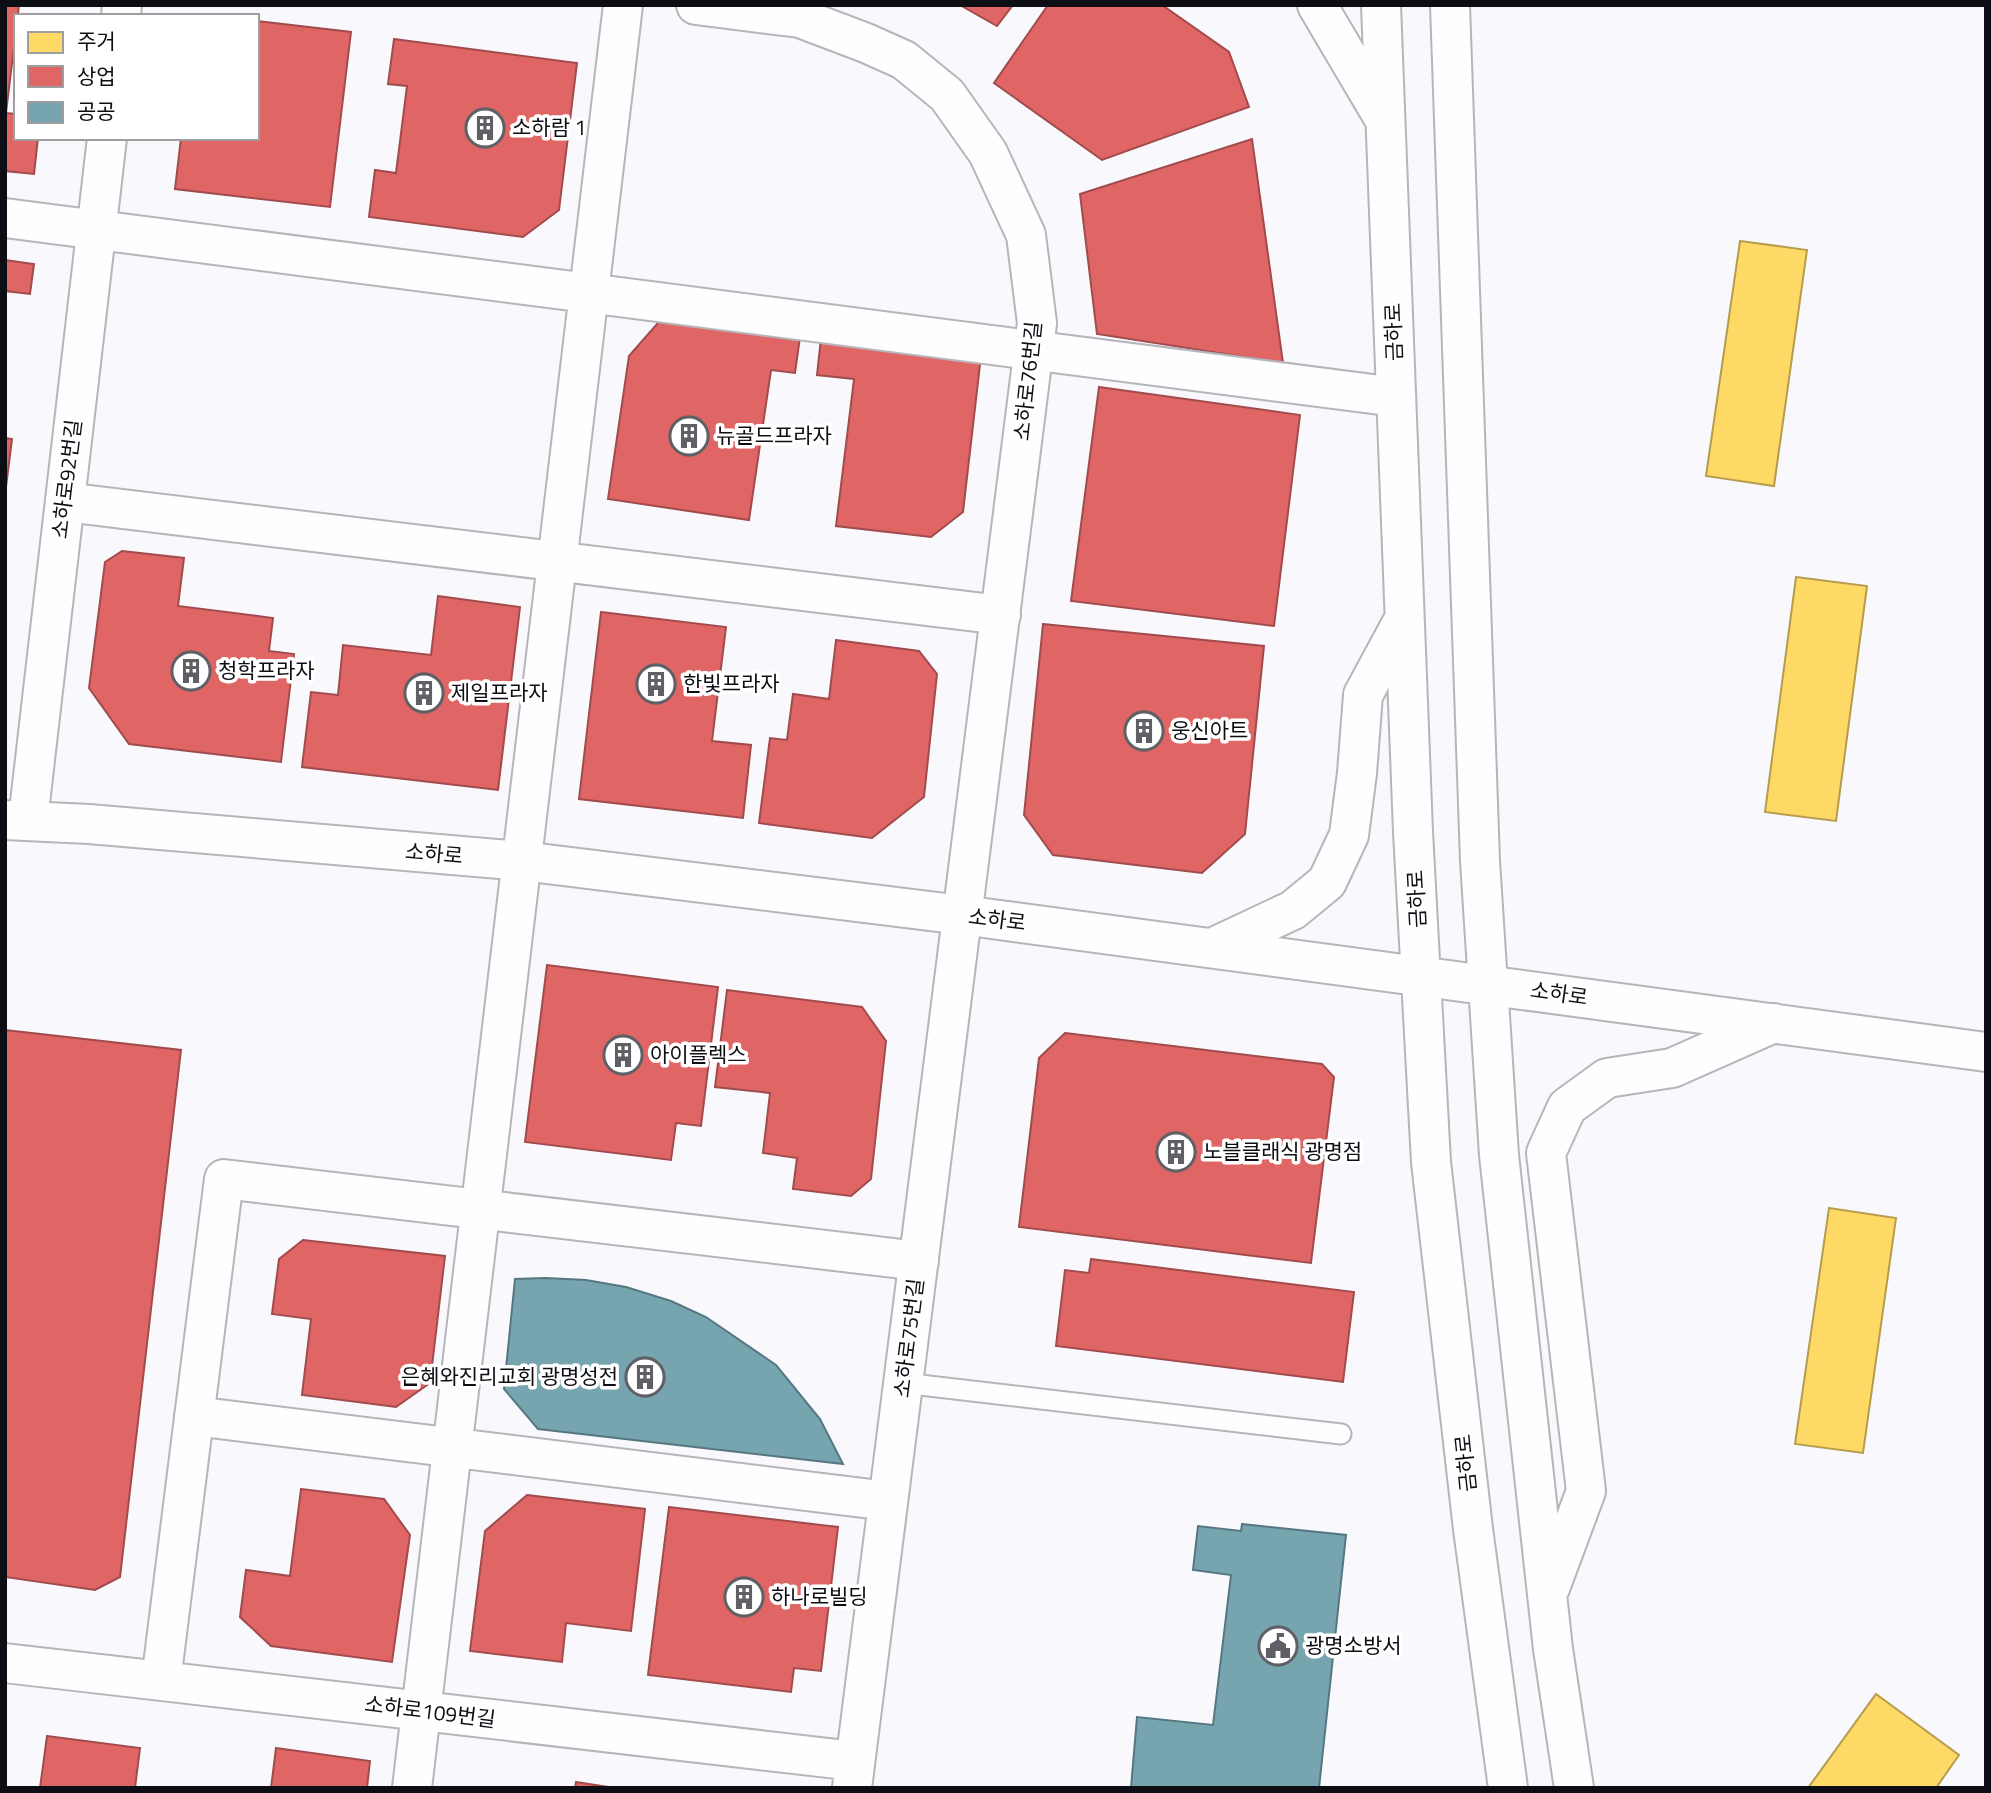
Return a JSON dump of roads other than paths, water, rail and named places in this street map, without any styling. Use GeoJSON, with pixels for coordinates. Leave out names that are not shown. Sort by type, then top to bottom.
{"type":"FeatureCollection","features":[{"type":"Feature","properties":{"kind":"street"},"geometry":{"type":"LineString","coordinates":[[412,1788],[623,5]]}},
{"type":"Feature","properties":{"kind":"street","name":"소하로76번길"},"geometry":{"type":"LineString","coordinates":[[696,5],[800,18],[904,60],[947,95],[988,153],[1026,235],[1037,323],[962,915]]}},
{"type":"Feature","properties":{"kind":"street"},"geometry":{"type":"LineString","coordinates":[[1317,5],[1385,120]]}},
{"type":"Feature","properties":{"kind":"street","name":"금하로"},"geometry":{"type":"LineString","coordinates":[[1381,5],[1405,617],[1433,1175],[1473,1529],[1508,1788]]}},
{"type":"Feature","properties":{"kind":"street"},"geometry":{"type":"LineString","coordinates":[[1451,5],[1480,861],[1499,1155],[1547,1596],[1574,1788]]}},
{"type":"Feature","properties":{"kind":"street","name":"소하로92번길"},"geometry":{"type":"LineString","coordinates":[[16,820],[65,502],[107,140]]}},
{"type":"Feature","properties":{"kind":"street"},"geometry":{"type":"LineString","coordinates":[[5,218],[1396,397]]}},
{"type":"Feature","properties":{"kind":"street"},"geometry":{"type":"LineString","coordinates":[[65,502],[1001,615]]}},
{"type":"Feature","properties":{"kind":"street"},"geometry":{"type":"LineString","coordinates":[[1212,948],[1293,910],[1327,882],[1349,835],[1363,695],[1405,617]]}},
{"type":"Feature","properties":{"kind":"street","name":"소하로"},"geometry":{"type":"LineString","coordinates":[[16,820],[522,861],[1422,975],[1986,1052]]}},
{"type":"Feature","properties":{"kind":"street","name":"소하로75번길"},"geometry":{"type":"LineString","coordinates":[[853,1774],[962,915]]}},
{"type":"Feature","properties":{"kind":"street"},"geometry":{"type":"LineString","coordinates":[[1547,1596],[1586,1491],[1546,1153],[1567,1107],[1607,1078],[1672,1068],[1774,1023]]}},
{"type":"Feature","properties":{"kind":"street"},"geometry":{"type":"LineString","coordinates":[[161,1681],[224,1178],[919,1261]]}},
{"type":"Feature","properties":{"kind":"street"},"geometry":{"type":"LineString","coordinates":[[194,1416],[888,1502]]}},
{"type":"Feature","properties":{"kind":"street","name":"소하로109번길"},"geometry":{"type":"LineString","coordinates":[[5,1663],[421,1711],[853,1774]]}},
{"type":"Feature","properties":{"kind":"lane"},"geometry":{"type":"LineString","coordinates":[[903,1383],[1341,1434]]}},
{"type":"Feature","properties":{"kind":"place","name":"소하람 1"},"geometry":{"type":"Point","coordinates":[485,128]}},
{"type":"Feature","properties":{"kind":"place","name":"뉴골드프라자"},"geometry":{"type":"Point","coordinates":[689,436]}},
{"type":"Feature","properties":{"kind":"place","name":"청학프라자"},"geometry":{"type":"Point","coordinates":[191,671]}},
{"type":"Feature","properties":{"kind":"place","name":"한빛프라자"},"geometry":{"type":"Point","coordinates":[656,684]}},
{"type":"Feature","properties":{"kind":"place","name":"제일프라자"},"geometry":{"type":"Point","coordinates":[424,693]}},
{"type":"Feature","properties":{"kind":"place","name":"웅신아트"},"geometry":{"type":"Point","coordinates":[1144,731]}},
{"type":"Feature","properties":{"kind":"place","name":"아이플렉스"},"geometry":{"type":"Point","coordinates":[623,1055]}},
{"type":"Feature","properties":{"kind":"place","name":"노블클래식 광명점"},"geometry":{"type":"Point","coordinates":[1176,1152]}},
{"type":"Feature","properties":{"kind":"place","name":"은혜와진리교회 광명성전"},"geometry":{"type":"Point","coordinates":[645,1377]}},
{"type":"Feature","properties":{"kind":"place","name":"하나로빌딩"},"geometry":{"type":"Point","coordinates":[744,1597]}},
{"type":"Feature","properties":{"kind":"place","name":"광명소방서"},"geometry":{"type":"Point","coordinates":[1278,1646]}}]}
